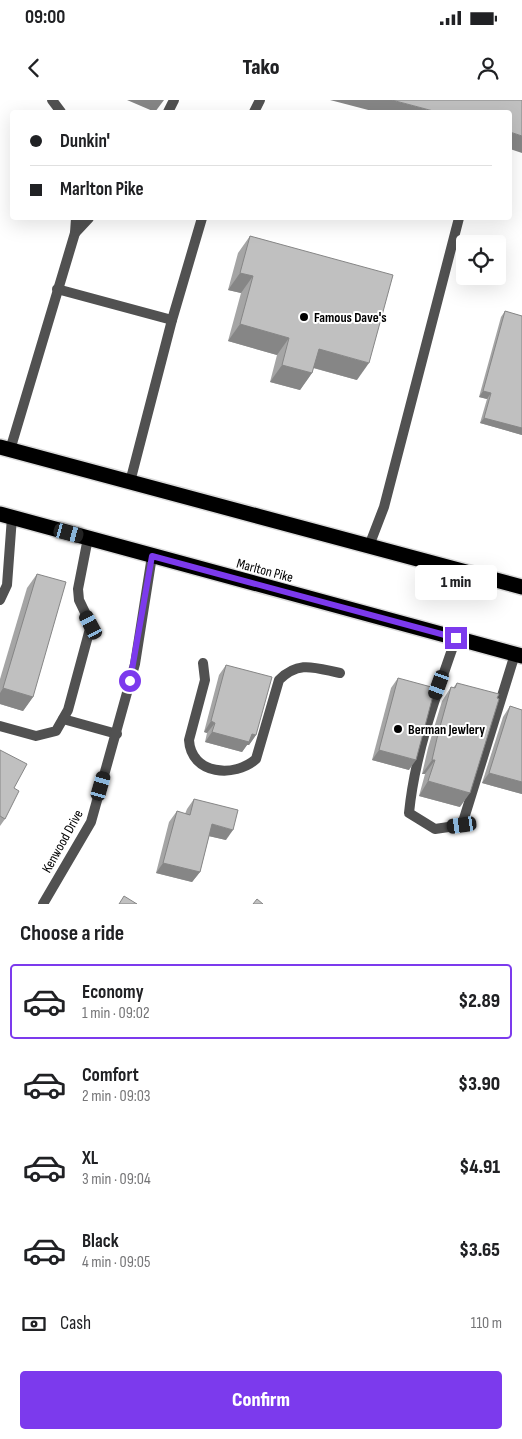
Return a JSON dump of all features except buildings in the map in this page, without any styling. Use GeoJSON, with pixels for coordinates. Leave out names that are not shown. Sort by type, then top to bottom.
{"type":"FeatureCollection","features":[{"type":"Feature","properties":{"kind":"highway"},"geometry":{"type":"LineString","coordinates":[[5,448],[522,587]]}},
{"type":"Feature","properties":{"kind":"highway","name":"Marlton Pike"},"geometry":{"type":"LineString","coordinates":[[6,516],[518,655]]}},
{"type":"Feature","properties":{"kind":"street"},"geometry":{"type":"LineString","coordinates":[[5,448],[75,233],[76,220]]}},
{"type":"Feature","properties":{"kind":"street"},"geometry":{"type":"LineString","coordinates":[[75,233],[87,220]]}},
{"type":"Feature","properties":{"kind":"street"},"geometry":{"type":"LineString","coordinates":[[130,482],[172,320],[201,220]]}},
{"type":"Feature","properties":{"kind":"street"},"geometry":{"type":"LineString","coordinates":[[369,546],[384,507],[457,220]]}},
{"type":"Feature","properties":{"kind":"street"},"geometry":{"type":"LineString","coordinates":[[57,288],[172,320]]}},
{"type":"Feature","properties":{"kind":"street"},"geometry":{"type":"LineString","coordinates":[[0,600],[7,585],[6,516]]}},
{"type":"Feature","properties":{"kind":"street"},"geometry":{"type":"LineString","coordinates":[[0,726],[36,736],[56,731],[68,710],[91,625],[79,600],[78,589],[88,538]]}},
{"type":"Feature","properties":{"kind":"street","name":"Kenwood Drive"},"geometry":{"type":"LineString","coordinates":[[43,904],[91,822],[135,664],[152,556]]}},
{"type":"Feature","properties":{"kind":"street"},"geometry":{"type":"LineString","coordinates":[[456,638],[435,696],[412,782],[409,813],[434,829],[462,825],[518,655]]}},
{"type":"Feature","properties":{"kind":"street"},"geometry":{"type":"LineString","coordinates":[[203,663],[205,680],[189,740],[189,749],[198,761],[209,768],[220,771],[236,771],[249,766],[256,758],[279,680],[288,672],[299,667],[309,666],[340,673]]}},
{"type":"Feature","properties":{"kind":"street"},"geometry":{"type":"LineString","coordinates":[[63,719],[116,734]]}},
{"type":"Feature","properties":{"kind":"place","name":"Famous Dave's"},"geometry":{"type":"Point","coordinates":[304,317]}},
{"type":"Feature","properties":{"kind":"place","name":"Berman Jewlery"},"geometry":{"type":"Point","coordinates":[398,729]}},
{"type":"Feature","properties":{"kind":"route"},"geometry":{"type":"LineString","coordinates":[[130,681],[135,664],[152,556],[456,638]]}}]}
